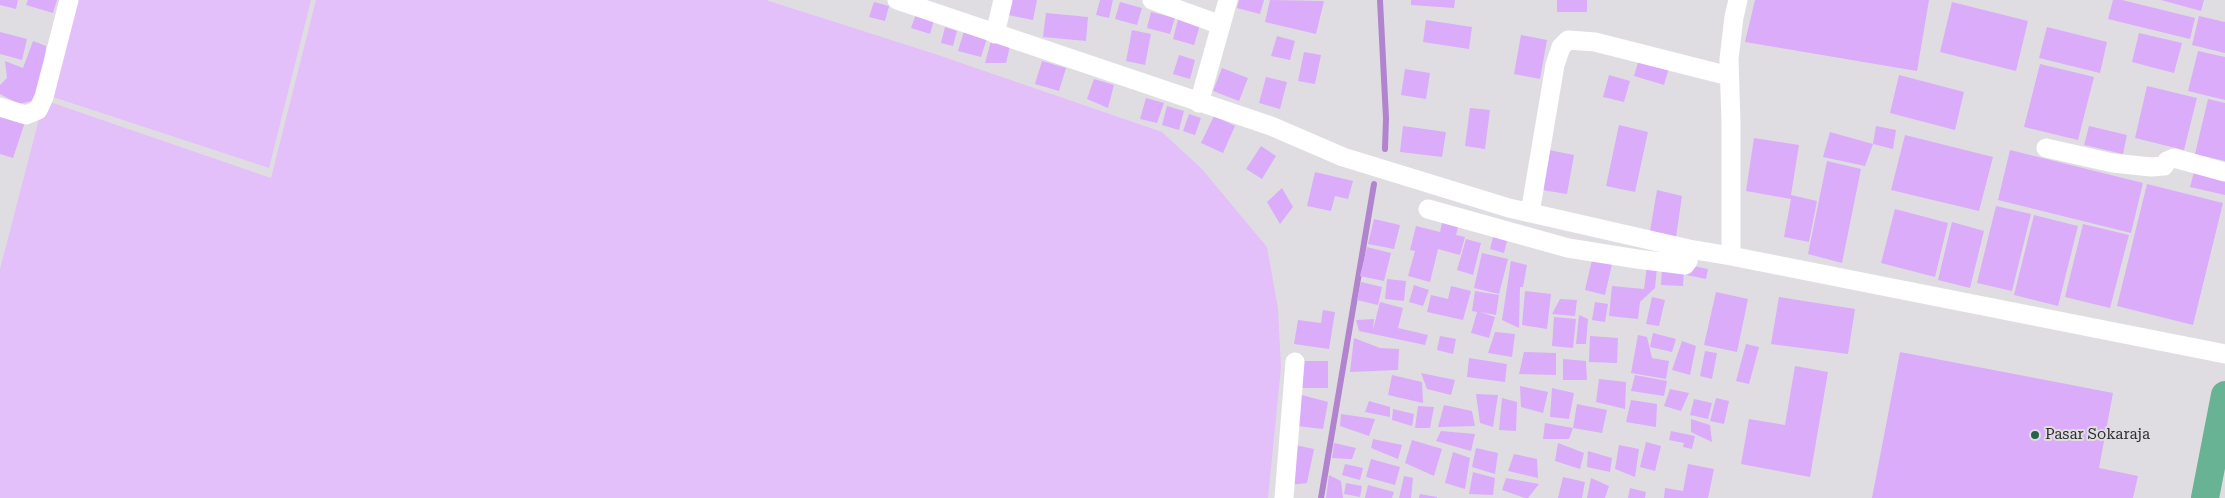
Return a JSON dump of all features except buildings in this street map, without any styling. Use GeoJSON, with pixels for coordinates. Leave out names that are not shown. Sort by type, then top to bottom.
{"type":"FeatureCollection","features":[{"type":"Feature","properties":{"kind":"highway"},"geometry":{"type":"LineString","coordinates":[[2205,498],[2225,395]]}},
{"type":"Feature","properties":{"kind":"street"},"geometry":{"type":"LineString","coordinates":[[0,108],[26,114],[38,110],[44,97],[69,0]]}},
{"type":"Feature","properties":{"kind":"street"},"geometry":{"type":"LineString","coordinates":[[897,0],[1270,126],[1343,157],[1530,213],[1689,250],[1731,256],[2225,354]]}},
{"type":"Feature","properties":{"kind":"street"},"geometry":{"type":"LineString","coordinates":[[995,34],[1002,0]]}},
{"type":"Feature","properties":{"kind":"street"},"geometry":{"type":"LineString","coordinates":[[1152,0],[1221,25]]}},
{"type":"Feature","properties":{"kind":"street"},"geometry":{"type":"LineString","coordinates":[[1199,103],[1228,0]]}},
{"type":"Feature","properties":{"kind":"street"},"geometry":{"type":"LineString","coordinates":[[1731,256],[1729,60],[1738,0]]}},
{"type":"Feature","properties":{"kind":"street"},"geometry":{"type":"LineString","coordinates":[[1530,213],[1555,65],[1560,48],[1568,40],[1595,42],[1729,76]]}},
{"type":"Feature","properties":{"kind":"street"},"geometry":{"type":"LineString","coordinates":[[2046,148],[2113,163],[2152,167],[2164,166],[2167,161],[2174,158],[2225,172]]}},
{"type":"Feature","properties":{"kind":"street"},"geometry":{"type":"LineString","coordinates":[[1428,209],[1568,248],[1637,259],[1685,265],[1688,261],[1689,250]]}},
{"type":"Feature","properties":{"kind":"street"},"geometry":{"type":"LineString","coordinates":[[1284,498],[1295,362]]}},
{"type":"Feature","properties":{"kind":"shaded area"},"geometry":{"type":"Polygon","coordinates":[[[75,0],[311,0],[269,168],[50,96],[75,0]]]}},
{"type":"Feature","properties":{"kind":"shaded area"},"geometry":{"type":"Polygon","coordinates":[[[316,0],[766,0],[935,54],[1162,132],[1202,169],[1267,247],[1278,308],[1281,367],[1268,498],[0,498],[0,269],[44,100],[271,178],[316,0]]]}},
{"type":"Feature","properties":{"kind":"waterway"},"geometry":{"type":"LineString","coordinates":[[1380,0],[1386,118],[1385,149]]}},
{"type":"Feature","properties":{"kind":"waterway"},"geometry":{"type":"LineString","coordinates":[[1321,498],[1374,184]]}},
{"type":"Feature","properties":{"kind":"place","name":"Pasar Sokaraja"},"geometry":{"type":"Point","coordinates":[2035,435]}}]}
